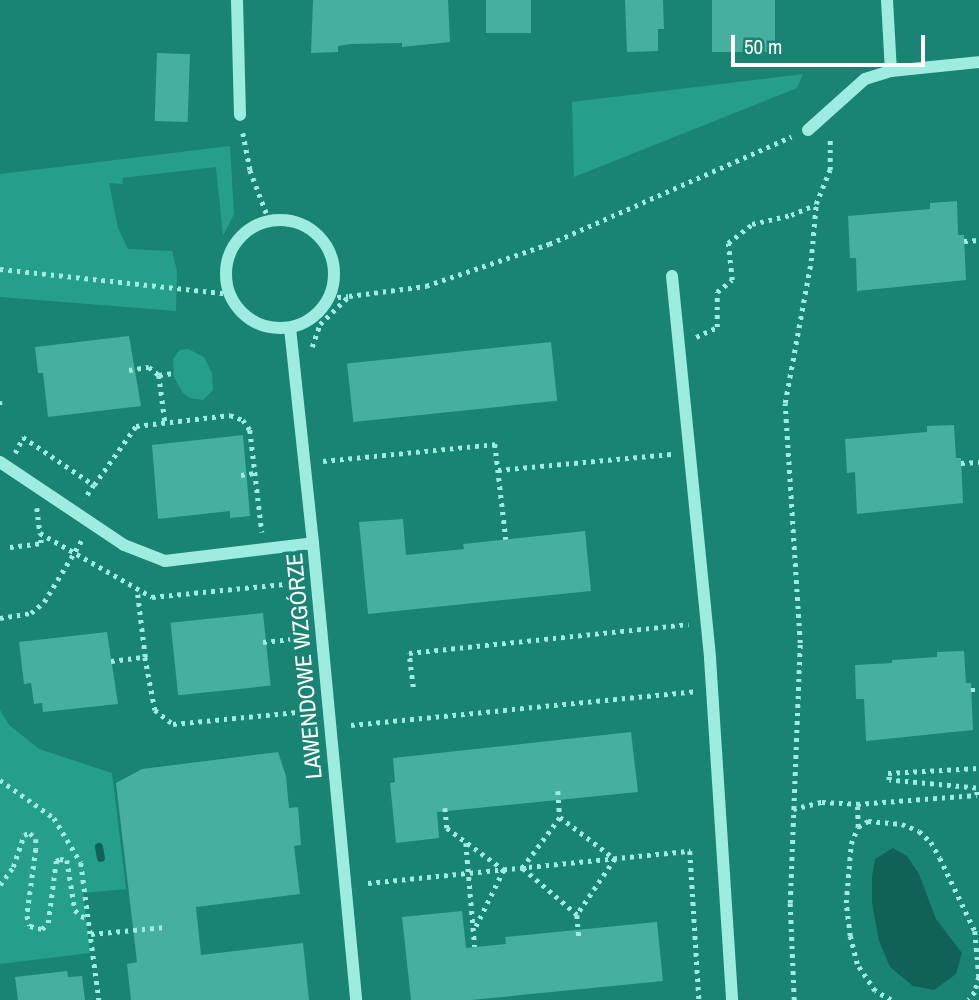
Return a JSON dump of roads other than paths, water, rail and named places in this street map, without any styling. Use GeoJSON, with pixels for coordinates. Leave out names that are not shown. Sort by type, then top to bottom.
{"type":"FeatureCollection","features":[{"type":"Feature","properties":{"kind":"street"},"geometry":{"type":"LineString","coordinates":[[237,0],[235,36],[240,115]]}},
{"type":"Feature","properties":{"kind":"street"},"geometry":{"type":"LineString","coordinates":[[887,0],[891,71]]}},
{"type":"Feature","properties":{"kind":"street"},"geometry":{"type":"LineString","coordinates":[[808,130],[865,79],[891,71],[979,62]]}},
{"type":"Feature","properties":{"kind":"street"},"geometry":{"type":"LineString","coordinates":[[268,220],[286,220],[302,224],[317,234],[327,247],[334,264],[334,281],[329,298],[319,312],[306,322],[289,328],[270,328],[253,322],[238,310],[229,294],[225,275],[228,257],[237,240],[251,228],[268,220]]}},
{"type":"Feature","properties":{"kind":"street"},"geometry":{"type":"LineString","coordinates":[[672,276],[713,689],[732,1000]]}},
{"type":"Feature","properties":{"kind":"street","name":"LAWENDOWE WZGÓRZE"},"geometry":{"type":"LineString","coordinates":[[289,328],[313,543],[356,1000]]}},
{"type":"Feature","properties":{"kind":"street"},"geometry":{"type":"LineString","coordinates":[[0,461],[124,544],[165,561],[313,543]]}},
{"type":"Feature","properties":{"kind":"water"},"geometry":{"type":"Polygon","coordinates":[[[893,848],[907,856],[919,874],[936,919],[962,953],[956,974],[934,990],[913,986],[890,967],[879,941],[872,903],[872,876],[875,859],[893,848]]]}},
{"type":"Feature","properties":{"kind":"waterway"},"geometry":{"type":"LineString","coordinates":[[99,847],[101,858]]}}]}
